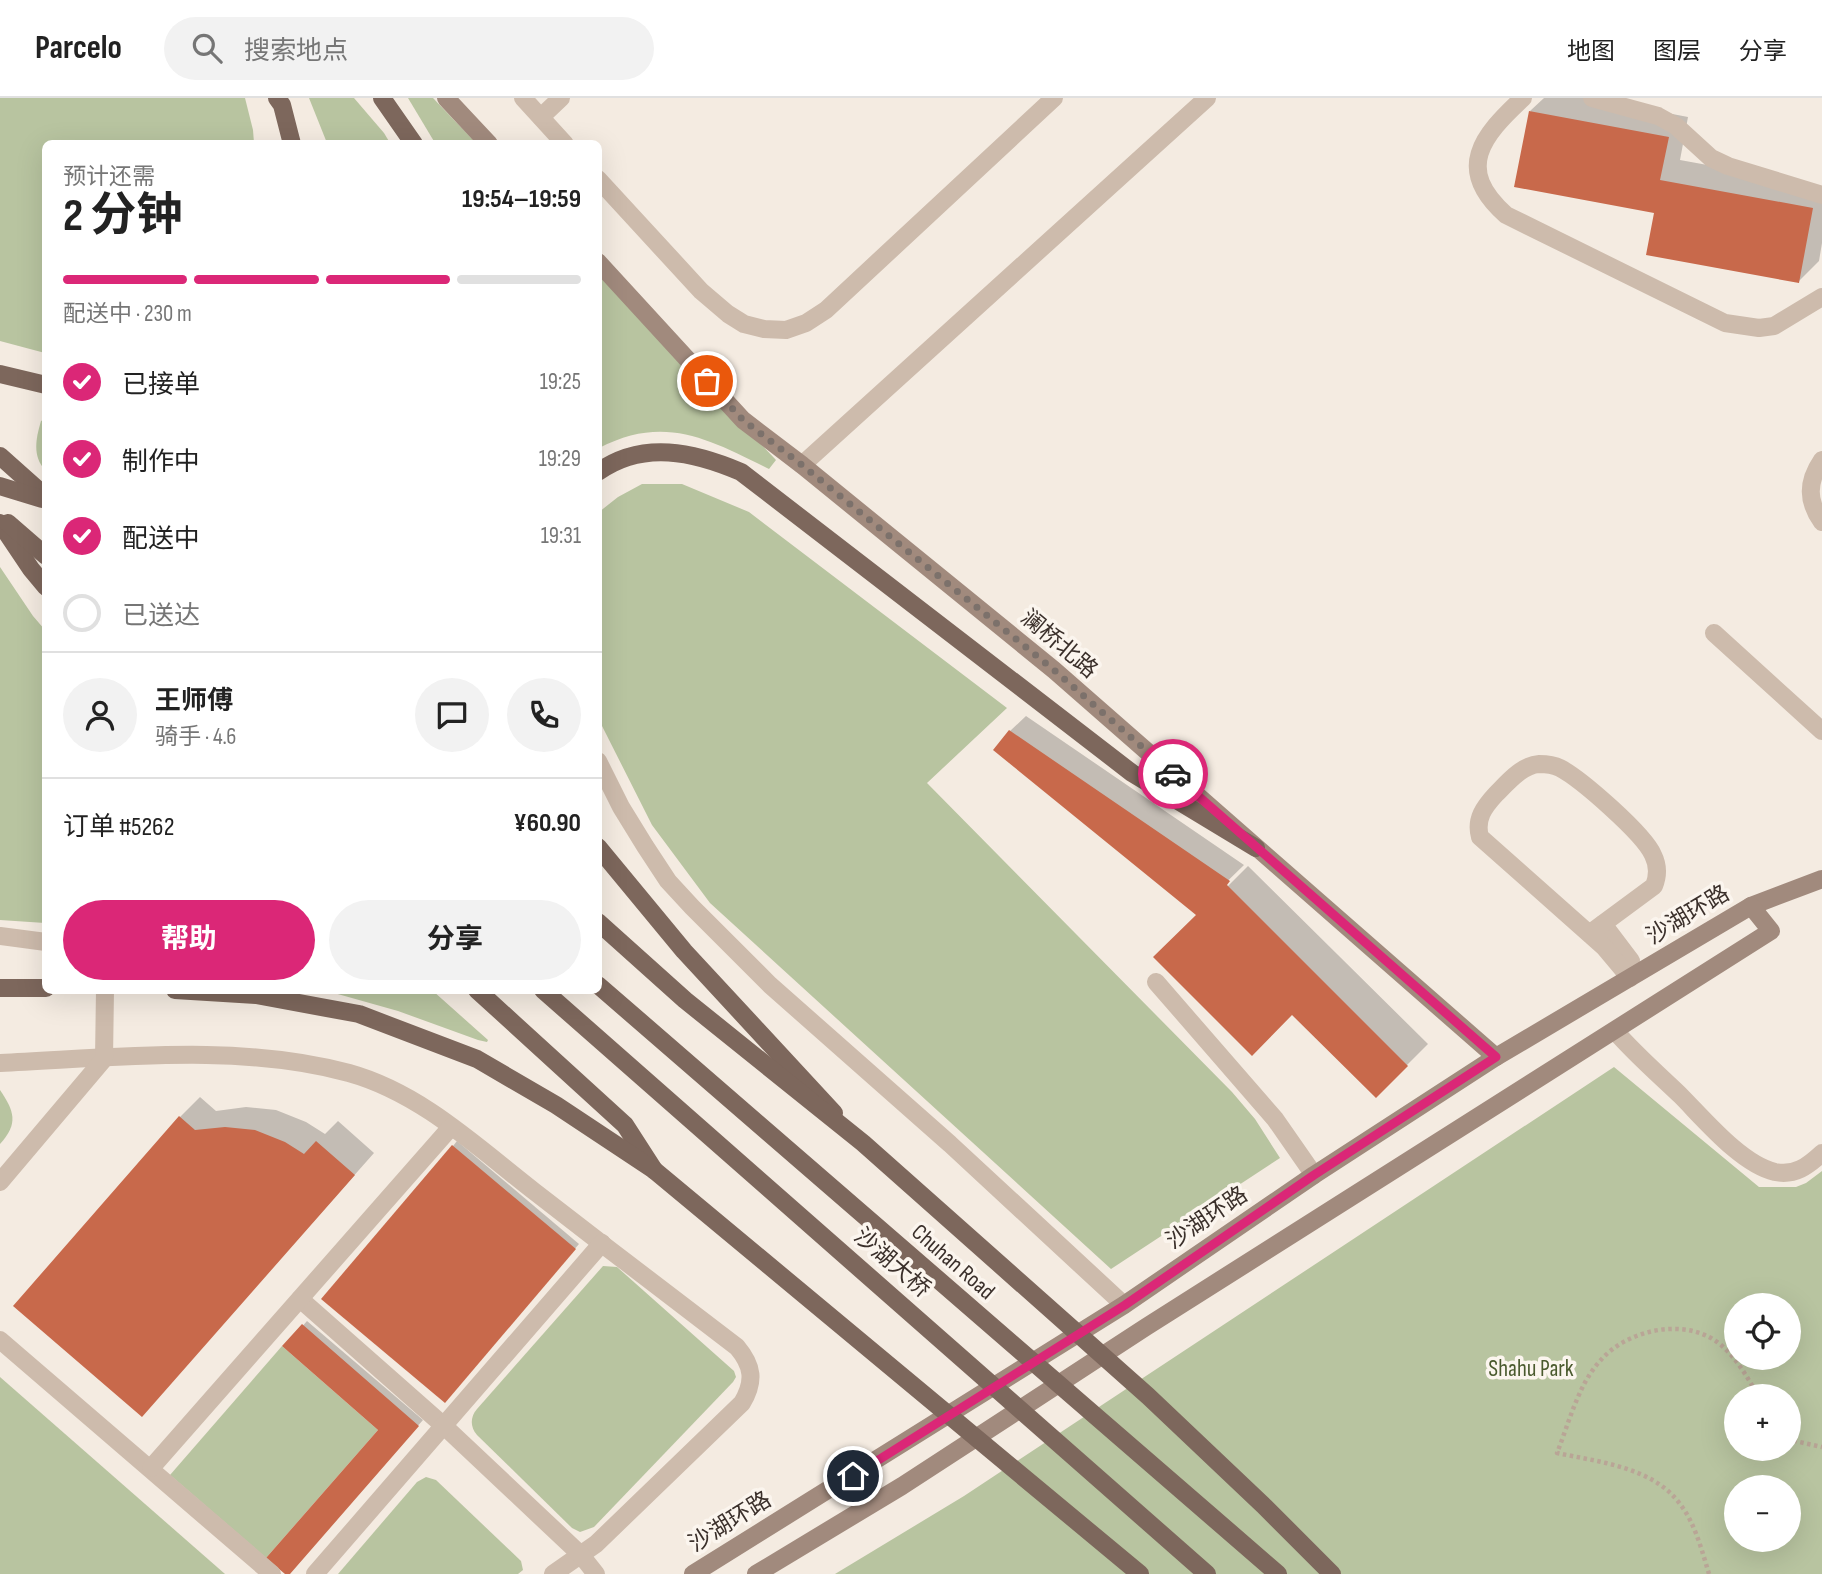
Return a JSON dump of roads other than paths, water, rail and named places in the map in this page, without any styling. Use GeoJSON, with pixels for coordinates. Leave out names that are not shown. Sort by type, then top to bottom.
{"type":"FeatureCollection","features":[{"type":"Feature","properties":{"kind":"main road"},"geometry":{"type":"LineString","coordinates":[[277,98],[282,105],[291,140]]}},
{"type":"Feature","properties":{"kind":"main road"},"geometry":{"type":"LineString","coordinates":[[382,98],[411,140]]}},
{"type":"Feature","properties":{"kind":"main road"},"geometry":{"type":"LineString","coordinates":[[0,374],[42,384]]}},
{"type":"Feature","properties":{"kind":"main road"},"geometry":{"type":"LineString","coordinates":[[602,470],[623,458],[645,453],[671,453],[695,455],[741,472],[1132,773],[1256,848]]}},
{"type":"Feature","properties":{"kind":"main road"},"geometry":{"type":"LineString","coordinates":[[0,456],[42,495]]}},
{"type":"Feature","properties":{"kind":"main road"},"geometry":{"type":"LineString","coordinates":[[0,486],[42,498]]}},
{"type":"Feature","properties":{"kind":"main road"},"geometry":{"type":"LineString","coordinates":[[0,516],[42,553]]}},
{"type":"Feature","properties":{"kind":"main road"},"geometry":{"type":"LineString","coordinates":[[0,523],[42,582]]}},
{"type":"Feature","properties":{"kind":"main road"},"geometry":{"type":"LineString","coordinates":[[602,852],[684,951],[863,1143]]}},
{"type":"Feature","properties":{"kind":"main road"},"geometry":{"type":"LineString","coordinates":[[602,926],[685,1000],[863,1143],[1148,1396],[1263,1504],[1332,1574]]}},
{"type":"Feature","properties":{"kind":"main road"},"geometry":{"type":"LineString","coordinates":[[0,988],[42,988]]}},
{"type":"Feature","properties":{"kind":"main road","name":"Chuhan Road"},"geometry":{"type":"LineString","coordinates":[[602,988],[1278,1574]]}},
{"type":"Feature","properties":{"kind":"main road"},"geometry":{"type":"LineString","coordinates":[[240,994],[359,1014],[477,1059],[556,1105],[654,1170],[1140,1574]]}},
{"type":"Feature","properties":{"kind":"main road"},"geometry":{"type":"LineString","coordinates":[[481,994],[625,1125],[654,1170]]}},
{"type":"Feature","properties":{"kind":"main road","name":"沙湖大桥"},"geometry":{"type":"LineString","coordinates":[[548,994],[1207,1574]]}},
{"type":"Feature","properties":{"kind":"street"},"geometry":{"type":"LineString","coordinates":[[446,98],[485,140]]}},
{"type":"Feature","properties":{"kind":"street"},"geometry":{"type":"LineString","coordinates":[[523,98],[561,140]]}},
{"type":"Feature","properties":{"kind":"street"},"geometry":{"type":"LineString","coordinates":[[541,117],[561,98]]}},
{"type":"Feature","properties":{"kind":"street"},"geometry":{"type":"LineString","coordinates":[[602,183],[701,291],[728,314],[744,324],[786,330],[806,323],[826,310],[1054,98]]}},
{"type":"Feature","properties":{"kind":"street"},"geometry":{"type":"LineString","coordinates":[[802,465],[1207,98]]}},
{"type":"Feature","properties":{"kind":"street"},"geometry":{"type":"LineString","coordinates":[[1523,98],[1495,124],[1483,142],[1478,160],[1484,192],[1506,215],[1725,323],[1759,328],[1774,326],[1822,297]]}},
{"type":"Feature","properties":{"kind":"street"},"geometry":{"type":"LineString","coordinates":[[1592,98],[1658,116],[1676,126],[1711,158],[1728,166],[1822,195]]}},
{"type":"Feature","properties":{"kind":"street","name":"澜桥北路"},"geometry":{"type":"LineString","coordinates":[[602,266],[743,420],[1054,670],[1496,1057]]}},
{"type":"Feature","properties":{"kind":"street"},"geometry":{"type":"LineString","coordinates":[[1822,460],[1810,481],[1810,497],[1814,511],[1822,522]]}},
{"type":"Feature","properties":{"kind":"street"},"geometry":{"type":"LineString","coordinates":[[1714,633],[1822,731]]}},
{"type":"Feature","properties":{"kind":"street"},"geometry":{"type":"LineString","coordinates":[[1596,929],[1654,886],[1657,873],[1654,855],[1644,840],[1575,778],[1556,766],[1532,765],[1507,783],[1484,808],[1478,822],[1480,836],[1596,929],[1635,975]]}},
{"type":"Feature","properties":{"kind":"street"},"geometry":{"type":"LineString","coordinates":[[602,769],[645,846],[668,881],[692,907],[770,985],[950,1144],[1125,1305]]}},
{"type":"Feature","properties":{"kind":"street","name":"沙湖环路"},"geometry":{"type":"LineString","coordinates":[[693,1574],[1125,1305],[1314,1175],[1496,1057],[1751,906],[1822,878]]}},
{"type":"Feature","properties":{"kind":"street","name":"沙湖环路"},"geometry":{"type":"LineString","coordinates":[[756,1574],[902,1486],[1158,1319],[1771,931],[1751,906]]}},
{"type":"Feature","properties":{"kind":"street"},"geometry":{"type":"LineString","coordinates":[[0,936],[42,941]]}},
{"type":"Feature","properties":{"kind":"street"},"geometry":{"type":"LineString","coordinates":[[1156,982],[1275,1119],[1314,1175]]}},
{"type":"Feature","properties":{"kind":"street"},"geometry":{"type":"LineString","coordinates":[[0,1182],[104,1059],[105,994]]}},
{"type":"Feature","properties":{"kind":"street"},"geometry":{"type":"LineString","coordinates":[[1615,1031],[1720,1134],[1760,1166],[1776,1172],[1792,1172],[1807,1167],[1822,1153]]}},
{"type":"Feature","properties":{"kind":"street"},"geometry":{"type":"LineString","coordinates":[[0,1063],[220,1056],[322,1067],[349,1073],[402,1095],[432,1112],[737,1347],[748,1360],[752,1373],[751,1385],[742,1403],[596,1544],[553,1574]]}},
{"type":"Feature","properties":{"kind":"street"},"geometry":{"type":"LineString","coordinates":[[151,1468],[451,1127]]}},
{"type":"Feature","properties":{"kind":"street"},"geometry":{"type":"LineString","coordinates":[[315,1574],[602,1244]]}},
{"type":"Feature","properties":{"kind":"street"},"geometry":{"type":"LineString","coordinates":[[300,1299],[444,1426],[581,1555],[596,1574]]}},
{"type":"Feature","properties":{"kind":"street"},"geometry":{"type":"LineString","coordinates":[[0,1340],[272,1574]]}},
{"type":"Feature","properties":{"kind":"park label","name":"Shahu Park"},"geometry":{"type":"Point","coordinates":[1531,1369]}}]}
